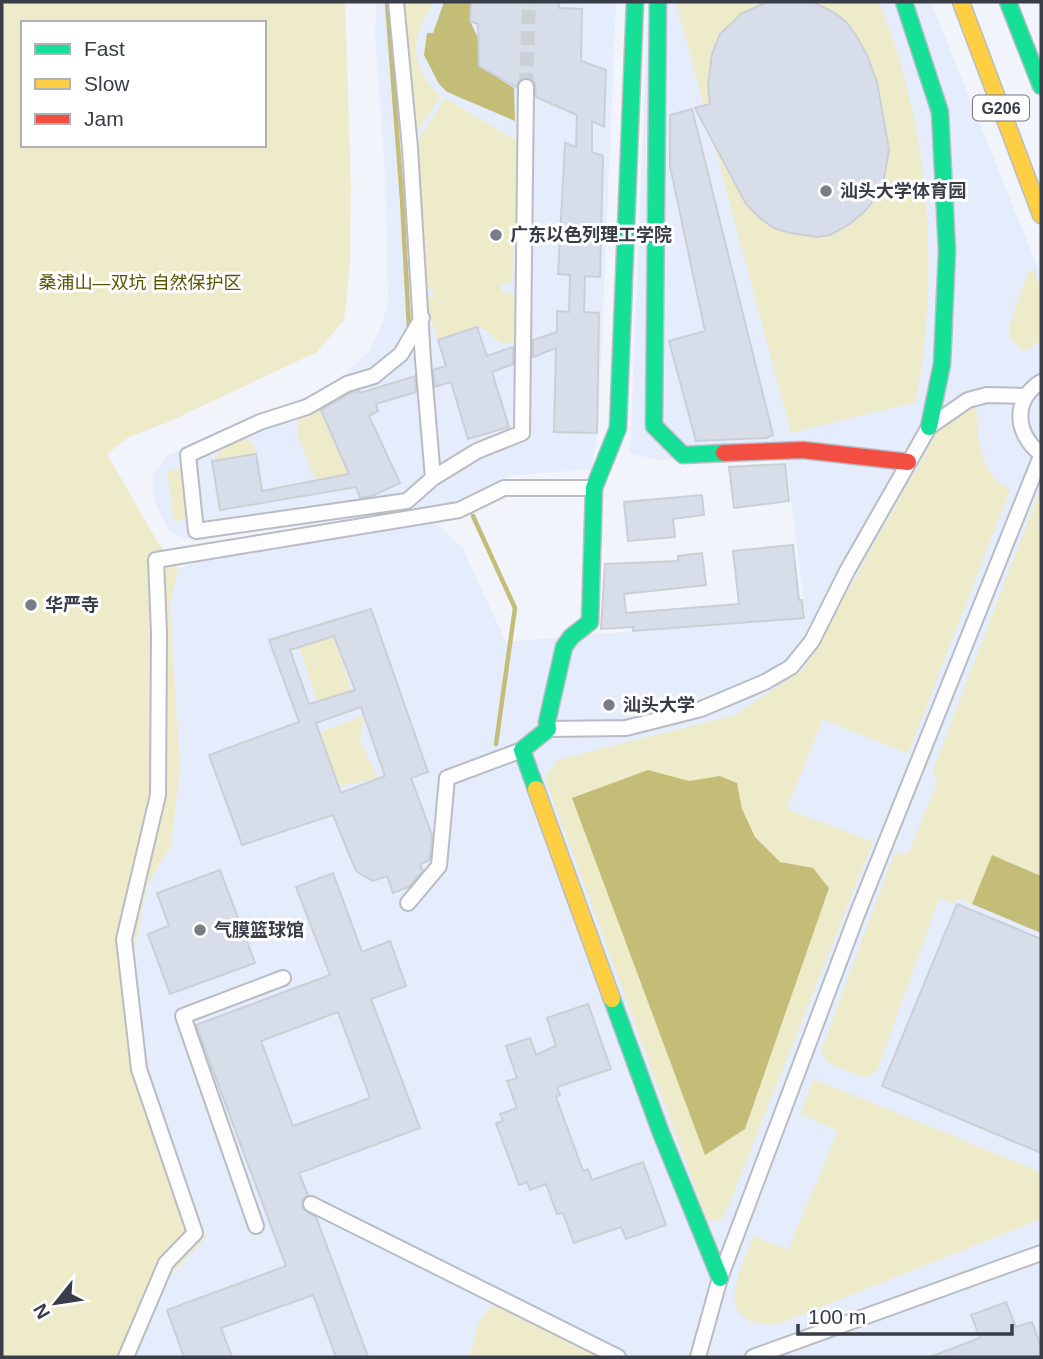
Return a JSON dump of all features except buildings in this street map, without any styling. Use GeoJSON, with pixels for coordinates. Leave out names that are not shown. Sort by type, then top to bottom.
{"type":"FeatureCollection","features":[{"type":"Feature","properties":{"kind":"main road"},"geometry":{"type":"LineString","coordinates":[[635,2],[618,428],[594,488],[590,622],[571,637],[564,647],[547,722],[548,729],[522,750],[660,1133],[719,1278]]}},
{"type":"Feature","properties":{"kind":"main road"},"geometry":{"type":"LineString","coordinates":[[658,2],[654,426],[683,455],[803,450],[908,462]]}},
{"type":"Feature","properties":{"kind":"main road"},"geometry":{"type":"LineString","coordinates":[[904,2],[940,112],[946,263],[942,364],[929,427]]}},
{"type":"Feature","properties":{"kind":"main road","name":"G206"},"geometry":{"type":"LineString","coordinates":[[961,2],[1041,215]]}},
{"type":"Feature","properties":{"kind":"main road","name":"G206"},"geometry":{"type":"LineString","coordinates":[[1008,2],[1041,86]]}},
{"type":"Feature","properties":{"kind":"main road"},"geometry":{"type":"LineString","coordinates":[[626,238],[655,243]]}},
{"type":"Feature","properties":{"kind":"street"},"geometry":{"type":"LineString","coordinates":[[396,2],[410,148],[433,478]]}},
{"type":"Feature","properties":{"kind":"street"},"geometry":{"type":"LineString","coordinates":[[422,318],[401,354],[374,376],[347,384],[307,407],[260,422],[188,455],[197,531],[407,501],[433,478],[477,451],[522,433],[526,87]]}},
{"type":"Feature","properties":{"kind":"street"},"geometry":{"type":"LineString","coordinates":[[698,1357],[719,1278],[858,912],[1041,455],[1029,443],[1022,428],[1021,409],[1025,396],[1041,382]]}},
{"type":"Feature","properties":{"kind":"street"},"geometry":{"type":"LineString","coordinates":[[548,729],[626,728],[701,709],[765,682],[791,667],[811,641],[929,427],[968,400],[987,395],[1025,396]]}},
{"type":"Feature","properties":{"kind":"street"},"geometry":{"type":"LineString","coordinates":[[126,1357],[166,1264],[195,1233],[139,1069],[124,939],[158,795],[159,633],[156,561],[459,510],[504,488],[594,488]]}},
{"type":"Feature","properties":{"kind":"street"},"geometry":{"type":"LineString","coordinates":[[408,903],[439,866],[447,778],[522,750]]}},
{"type":"Feature","properties":{"kind":"street"},"geometry":{"type":"LineString","coordinates":[[256,1226],[183,1016],[283,978]]}},
{"type":"Feature","properties":{"kind":"street"},"geometry":{"type":"LineString","coordinates":[[311,1204],[618,1357]]}},
{"type":"Feature","properties":{"kind":"street"},"geometry":{"type":"LineString","coordinates":[[761,1356],[1041,1253]]}},
{"type":"Feature","properties":{"kind":"shaded area","name":"广东以色列理工学院"},"geometry":{"type":"Polygon","coordinates":[[[377,2],[616,2],[598,431],[591,469],[510,476],[454,502],[186,539],[169,531],[154,501],[153,474],[168,455],[308,396],[340,378],[369,352],[383,321],[388,299],[385,171],[375,35],[377,2]]]}},
{"type":"Feature","properties":{"kind":"shaded area"},"geometry":{"type":"Polygon","coordinates":[[[444,2],[471,2],[470,21],[478,38],[479,66],[514,88],[515,121],[447,92],[439,84],[424,55],[427,33],[433,33],[444,2]]]}},
{"type":"Feature","properties":{"kind":"shaded area","name":"汕头大学"},"geometry":{"type":"Polygon","coordinates":[[[648,2],[931,2],[1041,276],[1041,1357],[136,1357],[169,1278],[206,1236],[142,1052],[134,954],[147,886],[171,845],[180,768],[170,606],[178,569],[216,554],[436,523],[462,547],[506,642],[806,617],[786,460],[657,460],[630,453],[648,2]]]}},
{"type":"Feature","properties":{"kind":"shaded area"},"geometry":{"type":"Polygon","coordinates":[[[648,770],[689,781],[720,776],[737,783],[742,809],[755,837],[780,862],[813,868],[829,888],[745,1129],[705,1155],[572,798],[648,770]]]}},
{"type":"Feature","properties":{"kind":"shaded area"},"geometry":{"type":"Polygon","coordinates":[[[992,855],[1041,876],[1041,933],[972,904],[992,855]]]}},
{"type":"Feature","properties":{"kind":"green space","name":"桑浦山—双坑 自然保护区"},"geometry":{"type":"Polygon","coordinates":[[[2,2],[345,2],[351,185],[350,264],[344,320],[317,352],[166,423],[129,437],[107,454],[157,541],[178,569],[170,606],[180,768],[171,845],[147,886],[134,954],[142,1052],[206,1237],[169,1278],[136,1357],[2,1357],[2,2]]]}},
{"type":"Feature","properties":{"kind":"green space"},"geometry":{"type":"Polygon","coordinates":[[[404,2],[432,2],[416,46],[422,73],[441,96],[415,135],[405,46],[404,2]]]}},
{"type":"Feature","properties":{"kind":"green space","name":"汕头大学体育园"},"geometry":{"type":"Polygon","coordinates":[[[676,2],[879,2],[910,98],[926,199],[928,301],[916,402],[791,433],[676,2]]]}},
{"type":"Feature","properties":{"kind":"green space"},"geometry":{"type":"Polygon","coordinates":[[[445,98],[519,142],[512,284],[501,284],[501,292],[513,293],[515,342],[502,344],[481,327],[438,340],[424,299],[434,297],[433,290],[423,290],[414,147],[445,98]]]}},
{"type":"Feature","properties":{"kind":"green space"},"geometry":{"type":"Polygon","coordinates":[[[1034,270],[1041,288],[1041,341],[1024,352],[1010,338],[1009,327],[1028,271],[1034,270]]]}},
{"type":"Feature","properties":{"kind":"green space"},"geometry":{"type":"Polygon","coordinates":[[[319,406],[349,474],[316,481],[298,437],[297,420],[319,406]]]}},
{"type":"Feature","properties":{"kind":"green space"},"geometry":{"type":"Polygon","coordinates":[[[970,406],[977,409],[978,437],[986,465],[996,480],[1010,490],[908,754],[823,719],[787,809],[873,842],[729,1205],[722,1219],[714,1222],[706,1217],[545,778],[557,760],[734,715],[803,670],[943,422],[970,406]]]}},
{"type":"Feature","properties":{"kind":"green space"},"geometry":{"type":"Polygon","coordinates":[[[239,436],[254,444],[256,454],[212,461],[232,438],[239,436]]]}},
{"type":"Feature","properties":{"kind":"green space"},"geometry":{"type":"Polygon","coordinates":[[[189,468],[196,519],[174,521],[167,471],[189,468]]]}},
{"type":"Feature","properties":{"kind":"green space"},"geometry":{"type":"Polygon","coordinates":[[[1041,487],[1041,876],[992,856],[972,904],[957,898],[955,904],[939,899],[877,1071],[864,1078],[827,1062],[821,1051],[894,854],[909,852],[937,783],[933,770],[1041,487]]]}},
{"type":"Feature","properties":{"kind":"green space"},"geometry":{"type":"Polygon","coordinates":[[[334,636],[351,691],[317,702],[299,647],[334,636]]]}},
{"type":"Feature","properties":{"kind":"green space"},"geometry":{"type":"Polygon","coordinates":[[[364,716],[360,741],[378,779],[339,786],[320,732],[364,716]]]}},
{"type":"Feature","properties":{"kind":"green space"},"geometry":{"type":"Polygon","coordinates":[[[814,1079],[1041,1172],[1041,1219],[779,1324],[757,1323],[744,1317],[737,1308],[735,1295],[741,1266],[754,1236],[788,1250],[838,1131],[800,1114],[814,1079]]]}},
{"type":"Feature","properties":{"kind":"green space"},"geometry":{"type":"Polygon","coordinates":[[[497,1305],[607,1357],[469,1357],[481,1319],[490,1308],[497,1305]]]}},
{"type":"Feature","properties":{"kind":"waterway"},"geometry":{"type":"LineString","coordinates":[[387,2],[409,327]]}},
{"type":"Feature","properties":{"kind":"waterway"},"geometry":{"type":"LineString","coordinates":[[473,516],[515,608],[496,744]]}},
{"type":"Feature","properties":{"kind":"tunnel"},"geometry":{"type":"LineString","coordinates":[[526,87],[529,2]]}},
{"type":"Feature","properties":{"kind":"traffic: fast"},"geometry":{"type":"LineString","coordinates":[[536,789],[522,750],[548,729],[547,722],[564,647],[571,637],[590,622],[594,488],[618,428],[635,2]]}},
{"type":"Feature","properties":{"kind":"traffic: fast"},"geometry":{"type":"LineString","coordinates":[[658,2],[654,426],[683,455],[724,453]]}},
{"type":"Feature","properties":{"kind":"traffic: fast"},"geometry":{"type":"LineString","coordinates":[[904,2],[940,112],[947,251],[942,364],[929,427]]}},
{"type":"Feature","properties":{"kind":"traffic: fast"},"geometry":{"type":"LineString","coordinates":[[1008,2],[1041,86]]}},
{"type":"Feature","properties":{"kind":"traffic: fast"},"geometry":{"type":"LineString","coordinates":[[612,999],[661,1133],[720,1278]]}},
{"type":"Feature","properties":{"kind":"traffic: slow"},"geometry":{"type":"LineString","coordinates":[[961,2],[1041,215]]}},
{"type":"Feature","properties":{"kind":"traffic: slow"},"geometry":{"type":"LineString","coordinates":[[536,789],[612,999]]}},
{"type":"Feature","properties":{"kind":"traffic: jam"},"geometry":{"type":"LineString","coordinates":[[724,453],[803,450],[908,462]]}},
{"type":"Feature","properties":{"kind":"place","name":"汕头大学体育园"},"geometry":{"type":"Point","coordinates":[826,191]}},
{"type":"Feature","properties":{"kind":"place","name":"广东以色列理工学院"},"geometry":{"type":"Point","coordinates":[496,235]}},
{"type":"Feature","properties":{"kind":"place","name":"华严寺"},"geometry":{"type":"Point","coordinates":[31,605]}},
{"type":"Feature","properties":{"kind":"place","name":"汕头大学"},"geometry":{"type":"Point","coordinates":[609,705]}},
{"type":"Feature","properties":{"kind":"place","name":"气膜篮球馆"},"geometry":{"type":"Point","coordinates":[200,930]}}]}
